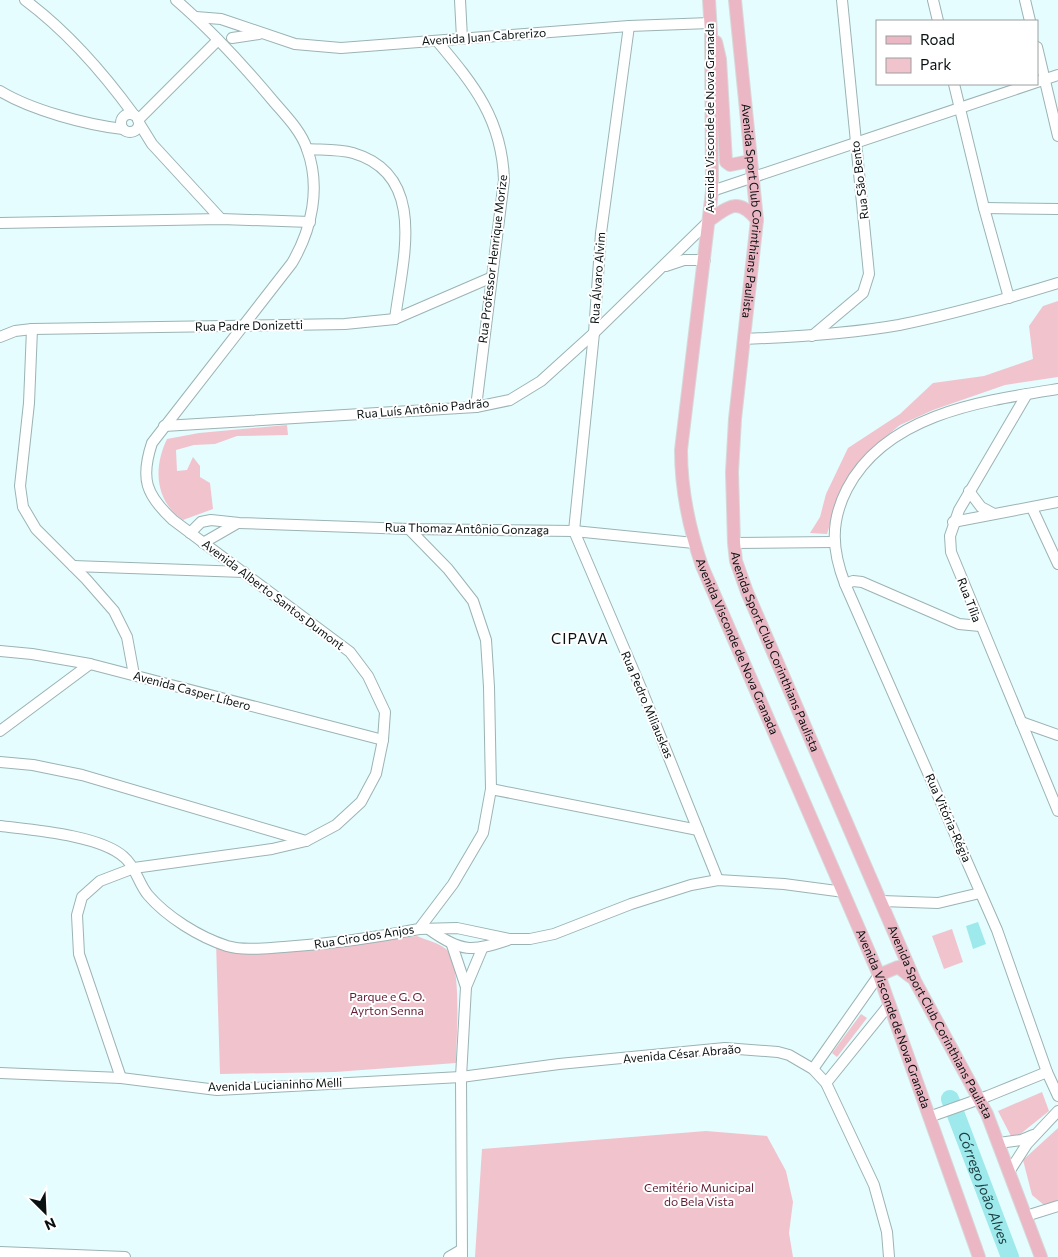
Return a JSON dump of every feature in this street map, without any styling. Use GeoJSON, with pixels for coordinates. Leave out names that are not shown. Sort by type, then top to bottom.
{"type":"FeatureCollection","features":[{"type":"Feature","properties":{"kind":"main road","name":"Avenida Visconde de Nova Granada"},"geometry":{"type":"LineString","coordinates":[[709,0],[711,28],[712,191],[681,450],[682,482],[694,543],[879,975],[932,1115],[980,1257]]}},
{"type":"Feature","properties":{"kind":"main road","name":"Avenida Sport Club Corinthians Paulista"},"geometry":{"type":"LineString","coordinates":[[735,0],[757,220],[743,339],[734,446],[734,543],[736,561],[747,592],[915,981],[930,1014],[978,1100],[999,1143],[1041,1257]]}},
{"type":"Feature","properties":{"kind":"main road"},"geometry":{"type":"LineString","coordinates":[[711,28],[719,51],[726,163],[730,166],[750,161]]}},
{"type":"Feature","properties":{"kind":"main road"},"geometry":{"type":"LineString","coordinates":[[710,220],[724,209],[734,206],[744,208],[757,220]]}},
{"type":"Feature","properties":{"kind":"main road"},"geometry":{"type":"LineString","coordinates":[[879,975],[898,967],[915,981]]}},
{"type":"Feature","properties":{"kind":"street"},"geometry":{"type":"LineString","coordinates":[[24,0],[71,39],[116,92],[131,121],[221,219]]}},
{"type":"Feature","properties":{"kind":"street","name":"Avenida Alberto Santos Dumont"},"geometry":{"type":"LineString","coordinates":[[121,1078],[79,954],[78,915],[82,897],[92,886],[100,881],[134,868],[272,849],[306,841],[336,825],[361,802],[376,774],[383,740],[385,712],[362,665],[337,641],[190,533],[165,513],[148,491],[145,472],[146,460],[152,443],[245,326],[292,263],[302,246],[310,222],[314,186],[307,149],[292,123],[225,41],[208,30],[176,0]]}},
{"type":"Feature","properties":{"kind":"street"},"geometry":{"type":"LineString","coordinates":[[460,0],[462,38]]}},
{"type":"Feature","properties":{"kind":"street","name":"Rua São Bento"},"geometry":{"type":"LineString","coordinates":[[812,336],[859,296],[867,284],[868,255],[842,0]]}},
{"type":"Feature","properties":{"kind":"street"},"geometry":{"type":"LineString","coordinates":[[933,0],[938,20]]}},
{"type":"Feature","properties":{"kind":"street"},"geometry":{"type":"LineString","coordinates":[[1024,0],[1030,20]]}},
{"type":"Feature","properties":{"kind":"street","name":"Avenida Juan Cabrerizo"},"geometry":{"type":"LineString","coordinates":[[196,17],[221,19],[259,34],[295,44],[328,48],[629,26],[711,28]]}},
{"type":"Feature","properties":{"kind":"street"},"geometry":{"type":"LineString","coordinates":[[208,30],[221,19]]}},
{"type":"Feature","properties":{"kind":"street"},"geometry":{"type":"LineString","coordinates":[[0,91],[29,105],[94,124],[131,121],[149,108],[225,41],[238,25]]}},
{"type":"Feature","properties":{"kind":"street","name":"Rua Álvaro Alvim"},"geometry":{"type":"LineString","coordinates":[[574,531],[602,233],[629,26]]}},
{"type":"Feature","properties":{"kind":"street","name":"Avenida Juan Cabrerizo"},"geometry":{"type":"LineString","coordinates":[[225,41],[259,34]]}},
{"type":"Feature","properties":{"kind":"street","name":"Rua Professor Henrique Morize"},"geometry":{"type":"LineString","coordinates":[[437,41],[479,94],[500,143],[504,180],[490,278],[476,407]]}},
{"type":"Feature","properties":{"kind":"street"},"geometry":{"type":"LineString","coordinates":[[1038,51],[1058,136]]}},
{"type":"Feature","properties":{"kind":"street"},"geometry":{"type":"LineString","coordinates":[[1038,84],[1058,75]]}},
{"type":"Feature","properties":{"kind":"street"},"geometry":{"type":"LineString","coordinates":[[954,85],[984,208],[1009,298]]}},
{"type":"Feature","properties":{"kind":"street"},"geometry":{"type":"LineString","coordinates":[[712,191],[1033,85]]}},
{"type":"Feature","properties":{"kind":"street"},"geometry":{"type":"LineString","coordinates":[[307,149],[345,152],[366,158],[390,177],[402,196],[407,223],[395,319]]}},
{"type":"Feature","properties":{"kind":"street"},"geometry":{"type":"LineString","coordinates":[[984,208],[1058,209]]}},
{"type":"Feature","properties":{"kind":"street"},"geometry":{"type":"LineString","coordinates":[[0,223],[221,219],[310,222]]}},
{"type":"Feature","properties":{"kind":"street","name":"Rua Luís Antônio Padrão"},"geometry":{"type":"LineString","coordinates":[[164,426],[476,407],[510,400],[527,391],[594,334],[710,220]]}},
{"type":"Feature","properties":{"kind":"street","name":"Rua Luís Antônio Padrão"},"geometry":{"type":"LineString","coordinates":[[663,268],[684,260],[705,260]]}},
{"type":"Feature","properties":{"kind":"street","name":"Rua Padre Donizetti"},"geometry":{"type":"LineString","coordinates":[[0,337],[15,331],[32,330],[345,324],[395,319],[490,278]]}},
{"type":"Feature","properties":{"kind":"street"},"geometry":{"type":"LineString","coordinates":[[743,339],[812,336],[898,325],[1009,298],[1058,282]]}},
{"type":"Feature","properties":{"kind":"street"},"geometry":{"type":"LineString","coordinates":[[32,330],[29,403],[20,486],[23,507],[36,528],[102,597],[121,623],[128,637],[134,675]]}},
{"type":"Feature","properties":{"kind":"street","name":"Rua Vitória-Régia"},"geometry":{"type":"LineString","coordinates":[[1058,389],[1027,394],[933,418],[898,435],[870,457],[852,480],[838,505],[834,542],[836,561],[845,584],[997,930],[1047,1072],[1058,1096]]}},
{"type":"Feature","properties":{"kind":"street","name":"Rua Tília"},"geometry":{"type":"LineString","coordinates":[[1027,394],[969,491],[953,522],[950,536],[951,552],[1058,811]]}},
{"type":"Feature","properties":{"kind":"street"},"geometry":{"type":"LineString","coordinates":[[969,491],[981,507],[994,514]]}},
{"type":"Feature","properties":{"kind":"street"},"geometry":{"type":"LineString","coordinates":[[953,522],[1058,502]]}},
{"type":"Feature","properties":{"kind":"street"},"geometry":{"type":"LineString","coordinates":[[1032,508],[1058,564]]}},
{"type":"Feature","properties":{"kind":"street","name":"Rua Thomaz Antônio Gonzaga"},"geometry":{"type":"LineString","coordinates":[[190,533],[197,525],[206,521],[409,529],[574,531],[694,543]]}},
{"type":"Feature","properties":{"kind":"street","name":"Rua Thomaz Antônio Gonzaga"},"geometry":{"type":"LineString","coordinates":[[203,542],[221,531],[240,523]]}},
{"type":"Feature","properties":{"kind":"street","name":"Rua Ciro dos Anjos"},"geometry":{"type":"LineString","coordinates":[[134,868],[148,895],[166,911],[193,930],[229,946],[255,948],[325,944],[424,929],[477,847],[488,815],[491,789],[489,688],[483,626],[465,589],[409,529]]}},
{"type":"Feature","properties":{"kind":"street","name":"Rua Pedro Miliauskas"},"geometry":{"type":"LineString","coordinates":[[574,531],[718,880]]}},
{"type":"Feature","properties":{"kind":"street"},"geometry":{"type":"LineString","coordinates":[[734,543],[834,542]]}},
{"type":"Feature","properties":{"kind":"street"},"geometry":{"type":"LineString","coordinates":[[73,566],[244,572]]}},
{"type":"Feature","properties":{"kind":"street"},"geometry":{"type":"LineString","coordinates":[[845,584],[853,581],[862,582],[959,624],[980,626]]}},
{"type":"Feature","properties":{"kind":"street","name":"Avenida Casper Líbero"},"geometry":{"type":"LineString","coordinates":[[0,651],[32,654],[90,664],[383,740]]}},
{"type":"Feature","properties":{"kind":"street"},"geometry":{"type":"LineString","coordinates":[[0,731],[90,664]]}},
{"type":"Feature","properties":{"kind":"street"},"geometry":{"type":"LineString","coordinates":[[1021,722],[1058,735]]}},
{"type":"Feature","properties":{"kind":"street"},"geometry":{"type":"LineString","coordinates":[[0,762],[33,765],[82,775],[306,841]]}},
{"type":"Feature","properties":{"kind":"street"},"geometry":{"type":"LineString","coordinates":[[491,789],[698,830]]}},
{"type":"Feature","properties":{"kind":"street"},"geometry":{"type":"LineString","coordinates":[[0,826],[66,835],[88,841],[123,855],[134,868]]}},
{"type":"Feature","properties":{"kind":"street"},"geometry":{"type":"LineString","coordinates":[[424,929],[457,928],[509,939],[530,939],[554,934],[631,904],[691,885],[718,880],[844,892]]}},
{"type":"Feature","properties":{"kind":"street"},"geometry":{"type":"LineString","coordinates":[[882,902],[938,904],[980,892]]}},
{"type":"Feature","properties":{"kind":"street"},"geometry":{"type":"LineString","coordinates":[[424,929],[452,945],[482,949],[509,939]]}},
{"type":"Feature","properties":{"kind":"street"},"geometry":{"type":"LineString","coordinates":[[452,945],[466,987]]}},
{"type":"Feature","properties":{"kind":"street"},"geometry":{"type":"LineString","coordinates":[[449,1257],[462,1253],[461,1077],[466,987],[482,949]]}},
{"type":"Feature","properties":{"kind":"street"},"geometry":{"type":"LineString","coordinates":[[813,1069],[879,975]]}},
{"type":"Feature","properties":{"kind":"street"},"geometry":{"type":"LineString","coordinates":[[826,1083],[889,1005]]}},
{"type":"Feature","properties":{"kind":"street","name":"Avenida César Abraão"},"geometry":{"type":"LineString","coordinates":[[461,1077],[559,1064],[725,1048],[778,1052],[789,1055],[813,1069],[826,1083],[874,1185],[886,1225],[889,1257]]}},
{"type":"Feature","properties":{"kind":"street"},"geometry":{"type":"LineString","coordinates":[[932,1115],[978,1100],[1047,1072]]}},
{"type":"Feature","properties":{"kind":"street","name":"Avenida Lucianinho Melli"},"geometry":{"type":"LineString","coordinates":[[0,1073],[121,1078],[217,1090],[461,1077]]}},
{"type":"Feature","properties":{"kind":"street"},"geometry":{"type":"LineString","coordinates":[[1009,1172],[1036,1133],[1058,1111]]}},
{"type":"Feature","properties":{"kind":"street"},"geometry":{"type":"LineString","coordinates":[[999,1143],[1021,1140],[1036,1133]]}},
{"type":"Feature","properties":{"kind":"street"},"geometry":{"type":"LineString","coordinates":[[1026,1216],[1058,1206]]}},
{"type":"Feature","properties":{"kind":"street"},"geometry":{"type":"LineString","coordinates":[[0,1252],[125,1257]]}},
{"type":"Feature","properties":{"kind":"green space"},"geometry":{"type":"Polygon","coordinates":[[[1058,301],[1058,377],[1005,385],[933,410],[900,425],[874,446],[857,464],[840,491],[827,534],[810,533],[820,517],[826,494],[848,448],[900,414],[933,383],[984,376],[1033,359],[1029,326],[1043,306],[1058,301]]]}},
{"type":"Feature","properties":{"kind":"green space"},"geometry":{"type":"Polygon","coordinates":[[[287,425],[288,435],[237,436],[215,444],[194,445],[176,450],[177,471],[187,470],[193,457],[200,466],[200,477],[210,483],[213,509],[183,520],[167,503],[159,483],[159,472],[160,461],[167,439],[199,433],[287,425]]]}},
{"type":"Feature","properties":{"kind":"green space"},"geometry":{"type":"Polygon","coordinates":[[[952,929],[963,962],[944,969],[932,936],[952,929]]]}},
{"type":"Feature","properties":{"kind":"green space","name":"Parque e G. O. Ayrton Senna"},"geometry":{"type":"Polygon","coordinates":[[[417,936],[446,949],[455,970],[457,985],[456,1063],[335,1072],[220,1074],[216,942],[231,949],[370,942],[417,936]]]}},
{"type":"Feature","properties":{"kind":"green space"},"geometry":{"type":"Polygon","coordinates":[[[861,1014],[867,1018],[837,1057],[832,1053],[861,1014]]]}},
{"type":"Feature","properties":{"kind":"green space"},"geometry":{"type":"Polygon","coordinates":[[[1042,1092],[1049,1111],[1013,1140],[998,1111],[1042,1092]]]}},
{"type":"Feature","properties":{"kind":"green space"},"geometry":{"type":"Polygon","coordinates":[[[1058,1128],[1058,1200],[1044,1205],[1032,1195],[1023,1160],[1058,1128]]]}},
{"type":"Feature","properties":{"kind":"green space","name":"Cemitério Municipal do Bela Vista"},"geometry":{"type":"Polygon","coordinates":[[[706,1131],[767,1136],[786,1171],[793,1202],[789,1233],[793,1257],[475,1257],[482,1149],[706,1131]]]}},
{"type":"Feature","properties":{"kind":"water"},"geometry":{"type":"Polygon","coordinates":[[[978,922],[986,944],[973,949],[966,926],[978,922]]]}},
{"type":"Feature","properties":{"kind":"waterway","name":"Córrego João Alves"},"geometry":{"type":"LineString","coordinates":[[950,1099],[1010,1257]]}},
{"type":"Feature","properties":{"kind":"district","name":"CIPAVA"},"geometry":{"type":"Point","coordinates":[580,639]}}]}
